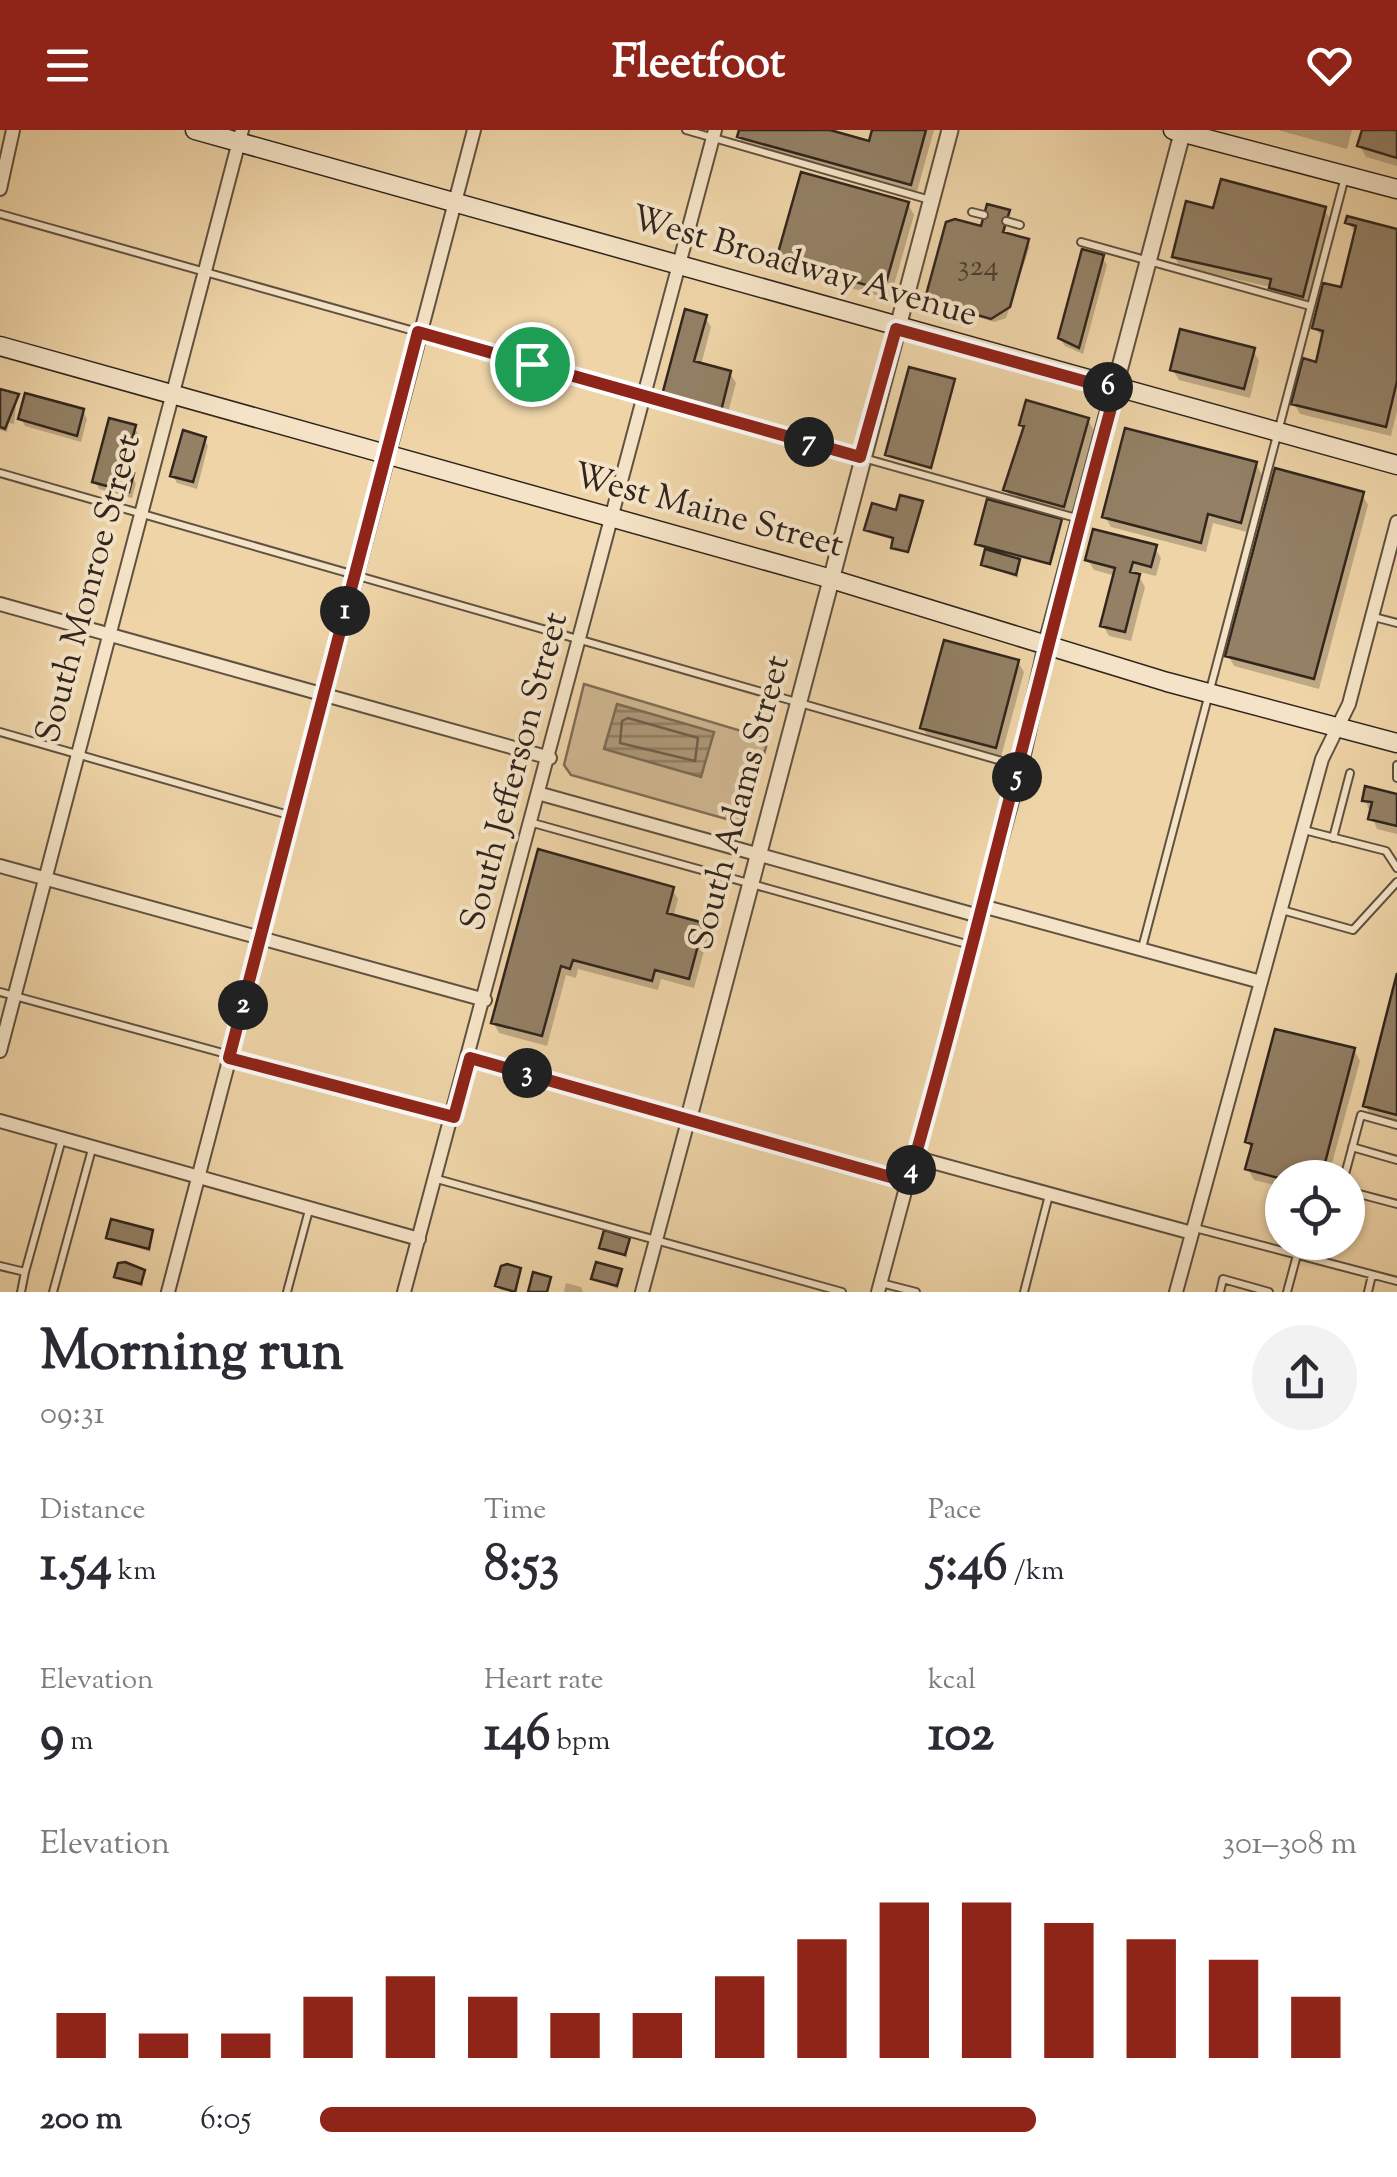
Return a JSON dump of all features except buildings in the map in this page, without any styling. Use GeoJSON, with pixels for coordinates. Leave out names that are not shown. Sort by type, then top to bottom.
{"type":"FeatureCollection","features":[{"type":"Feature","properties":{"kind":"main road","name":"West Broadway Avenue"},"geometry":{"type":"LineString","coordinates":[[195,130],[241,136],[452,202],[896,329],[1397,465]]}},
{"type":"Feature","properties":{"kind":"main road"},"geometry":{"type":"LineString","coordinates":[[1180,131],[1397,189]]}},
{"type":"Feature","properties":{"kind":"main road","name":"West Maine Street"},"geometry":{"type":"LineString","coordinates":[[0,346],[828,578],[1207,692],[1397,743]]}},
{"type":"Feature","properties":{"kind":"street"},"geometry":{"type":"LineString","coordinates":[[0,190],[12,130]]}},
{"type":"Feature","properties":{"kind":"street"},"geometry":{"type":"LineString","coordinates":[[168,1292],[474,130]]}},
{"type":"Feature","properties":{"kind":"street","name":"South Adams Street"},"geometry":{"type":"LineString","coordinates":[[642,1292],[800,704],[860,457],[950,130]]}},
{"type":"Feature","properties":{"kind":"street"},"geometry":{"type":"LineString","coordinates":[[879,1287],[1020,766],[1046,642],[1116,390],[1180,131]]}},
{"type":"Feature","properties":{"kind":"street","name":"South Jefferson Street"},"geometry":{"type":"LineString","coordinates":[[404,1292],[534,822],[714,134]]}},
{"type":"Feature","properties":{"kind":"street","name":"South Monroe Street"},"geometry":{"type":"LineString","coordinates":[[0,1051],[241,136]]}},
{"type":"Feature","properties":{"kind":"street"},"geometry":{"type":"LineString","coordinates":[[1176,1292],[1322,759],[1349,704],[1397,522]]}},
{"type":"Feature","properties":{"kind":"street"},"geometry":{"type":"LineString","coordinates":[[0,604],[550,758]]}},
{"type":"Feature","properties":{"kind":"street"},"geometry":{"type":"LineString","coordinates":[[541,794],[1261,982]]}},
{"type":"Feature","properties":{"kind":"street"},"geometry":{"type":"LineString","coordinates":[[0,866],[486,1000]]}},
{"type":"Feature","properties":{"kind":"street"},"geometry":{"type":"LineString","coordinates":[[470,1058],[908,1182]]}},
{"type":"Feature","properties":{"kind":"street"},"geometry":{"type":"LineString","coordinates":[[0,1121],[419,1239]]}},
{"type":"Feature","properties":{"kind":"street"},"geometry":{"type":"LineString","coordinates":[[914,1157],[1193,1230]]}},
{"type":"Feature","properties":{"kind":"lane"},"geometry":{"type":"LineString","coordinates":[[686,130],[714,134],[931,200]]}},
{"type":"Feature","properties":{"kind":"lane"},"geometry":{"type":"LineString","coordinates":[[1140,952],[1345,176]]}},
{"type":"Feature","properties":{"kind":"lane"},"geometry":{"type":"LineString","coordinates":[[972,212],[984,215]]}},
{"type":"Feature","properties":{"kind":"lane"},"geometry":{"type":"LineString","coordinates":[[0,214],[1080,520]]}},
{"type":"Feature","properties":{"kind":"lane"},"geometry":{"type":"LineString","coordinates":[[1006,221],[1020,225]]}},
{"type":"Feature","properties":{"kind":"lane"},"geometry":{"type":"LineString","coordinates":[[1081,242],[1310,306]]}},
{"type":"Feature","properties":{"kind":"lane"},"geometry":{"type":"LineString","coordinates":[[0,473],[356,572],[1020,766]]}},
{"type":"Feature","properties":{"kind":"lane"},"geometry":{"type":"LineString","coordinates":[[1374,617],[1397,623]]}},
{"type":"Feature","properties":{"kind":"lane"},"geometry":{"type":"LineString","coordinates":[[0,732],[292,816]]}},
{"type":"Feature","properties":{"kind":"lane"},"geometry":{"type":"LineString","coordinates":[[1397,765],[1397,778]]}},
{"type":"Feature","properties":{"kind":"lane"},"geometry":{"type":"LineString","coordinates":[[1333,838],[1350,772]]}},
{"type":"Feature","properties":{"kind":"lane"},"geometry":{"type":"LineString","coordinates":[[534,822],[971,946]]}},
{"type":"Feature","properties":{"kind":"lane"},"geometry":{"type":"LineString","coordinates":[[1303,829],[1386,850],[1397,868]]}},
{"type":"Feature","properties":{"kind":"lane"},"geometry":{"type":"LineString","coordinates":[[1281,910],[1354,930],[1397,882]]}},
{"type":"Feature","properties":{"kind":"lane"},"geometry":{"type":"LineString","coordinates":[[0,992],[454,1117]]}},
{"type":"Feature","properties":{"kind":"lane"},"geometry":{"type":"LineString","coordinates":[[1349,1160],[1361,1115],[1397,1125]]}},
{"type":"Feature","properties":{"kind":"lane"},"geometry":{"type":"LineString","coordinates":[[20,1292],[62,1139]]}},
{"type":"Feature","properties":{"kind":"lane"},"geometry":{"type":"LineString","coordinates":[[52,1292],[92,1147]]}},
{"type":"Feature","properties":{"kind":"lane"},"geometry":{"type":"LineString","coordinates":[[1352,1147],[1397,1160]]}},
{"type":"Feature","properties":{"kind":"lane"},"geometry":{"type":"LineString","coordinates":[[436,1179],[842,1292]]}},
{"type":"Feature","properties":{"kind":"lane"},"geometry":{"type":"LineString","coordinates":[[1024,1292],[1050,1194]]}},
{"type":"Feature","properties":{"kind":"lane"},"geometry":{"type":"LineString","coordinates":[[1365,1195],[1397,1204]]}},
{"type":"Feature","properties":{"kind":"lane"},"geometry":{"type":"LineString","coordinates":[[288,1292],[310,1209]]}},
{"type":"Feature","properties":{"kind":"lane"},"geometry":{"type":"LineString","coordinates":[[1193,1230],[1265,1247]]}},
{"type":"Feature","properties":{"kind":"lane"},"geometry":{"type":"LineString","coordinates":[[1288,1292],[1297,1260]]}},
{"type":"Feature","properties":{"kind":"lane"},"geometry":{"type":"LineString","coordinates":[[1317,1260],[1397,1281]]}},
{"type":"Feature","properties":{"kind":"lane"},"geometry":{"type":"LineString","coordinates":[[0,1266],[25,1272]]}},
{"type":"Feature","properties":{"kind":"lane"},"geometry":{"type":"LineString","coordinates":[[1368,1292],[1372,1274]]}},
{"type":"Feature","properties":{"kind":"lane"},"geometry":{"type":"LineString","coordinates":[[1220,1292],[1223,1280],[1269,1292]]}},
{"type":"Feature","properties":{"kind":"lane"},"geometry":{"type":"LineString","coordinates":[[879,1287],[916,1292]]}},
{"type":"Feature","properties":{"kind":"shaded area"},"geometry":{"type":"Polygon","coordinates":[[[584,684],[768,739],[747,818],[740,823],[571,775],[564,765],[584,684]]]}},
{"type":"Feature","properties":{"kind":"water"},"geometry":{"type":"Polygon","coordinates":[[[617,704],[714,732],[701,777],[604,749],[617,704]]]}},
{"type":"Feature","properties":{"kind":"route"},"geometry":{"type":"LineString","coordinates":[[896,329],[1116,390],[1046,642],[1020,766],[908,1182],[470,1058],[454,1117],[229,1058],[418,332],[532,364],[860,457],[896,329]]}}]}
